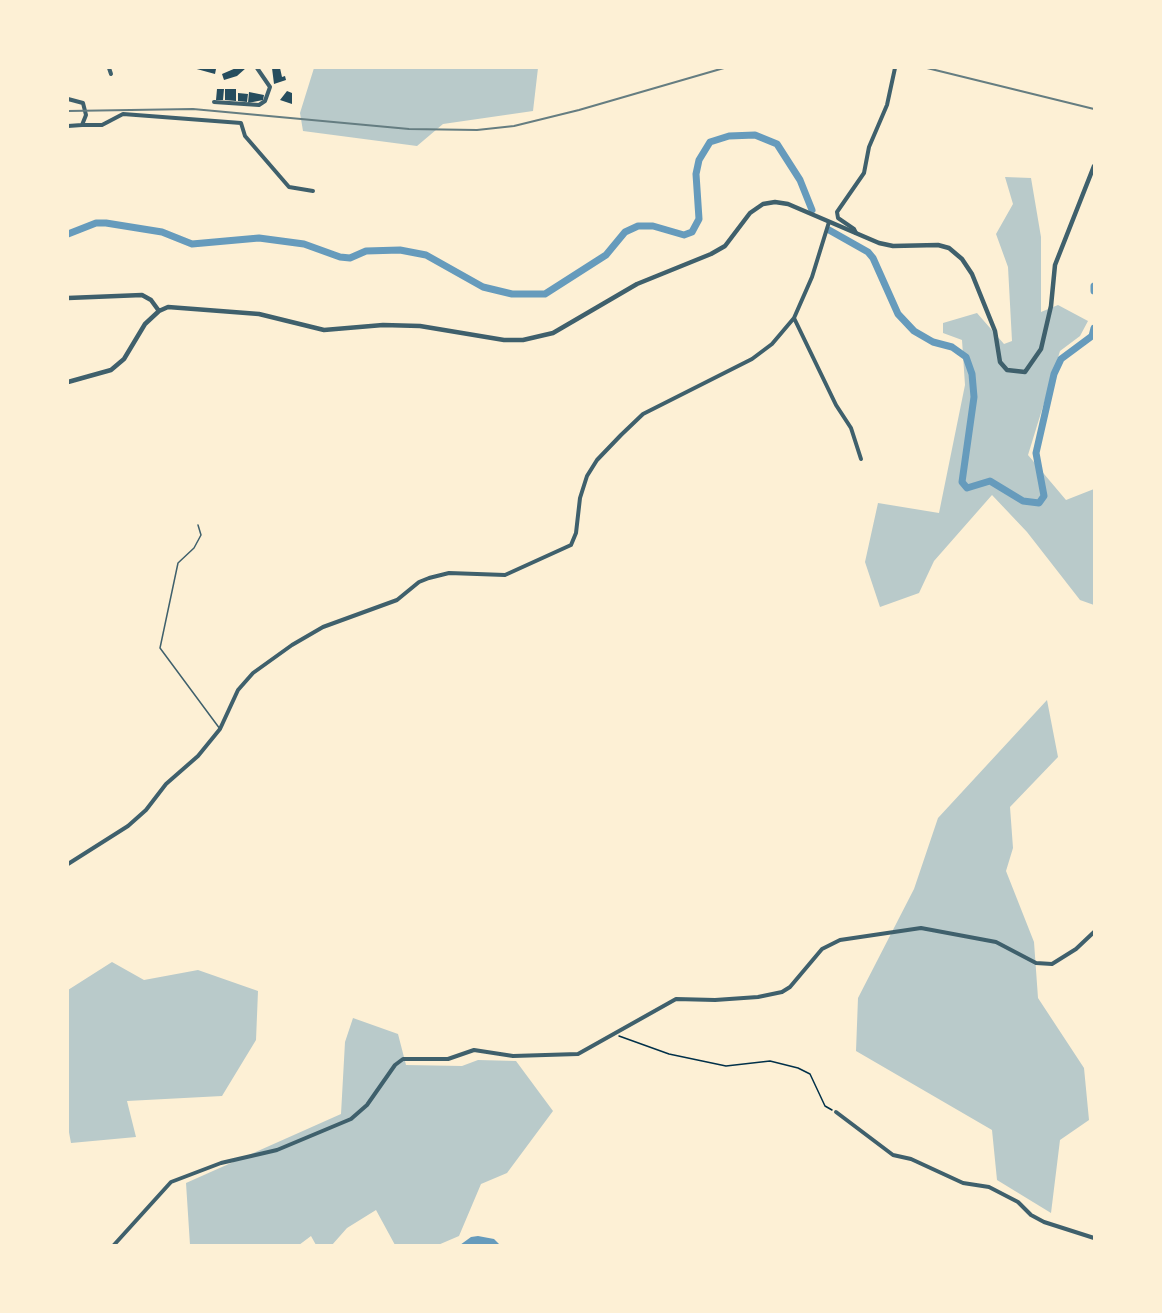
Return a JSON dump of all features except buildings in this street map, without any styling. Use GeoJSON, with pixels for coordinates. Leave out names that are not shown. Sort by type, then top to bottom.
{"type":"FeatureCollection","features":[{"type":"Feature","properties":{"kind":"street"},"geometry":{"type":"LineString","coordinates":[[109,68],[111,74]]}},
{"type":"Feature","properties":{"kind":"street"},"geometry":{"type":"LineString","coordinates":[[214,102],[259,105],[265,101],[270,87],[258,68]]}},
{"type":"Feature","properties":{"kind":"street"},"geometry":{"type":"LineString","coordinates":[[856,236],[854,229],[838,218],[837,212],[864,173],[869,147],[887,105],[895,68]]}},
{"type":"Feature","properties":{"kind":"street"},"geometry":{"type":"LineString","coordinates":[[68,99],[85,106],[82,125]]}},
{"type":"Feature","properties":{"kind":"street"},"geometry":{"type":"LineString","coordinates":[[68,126],[102,125],[123,114],[241,123],[245,136],[289,187],[313,191]]}},
{"type":"Feature","properties":{"kind":"street"},"geometry":{"type":"LineString","coordinates":[[68,382],[111,370],[124,359],[145,324],[159,311],[168,307],[205,308],[268,315],[324,330],[382,325],[420,326],[487,338],[523,340],[553,333],[636,284],[711,254],[725,246],[750,213],[763,204],[788,204],[856,236],[893,246],[938,245],[949,248],[962,259],[972,274],[995,331],[1000,362],[1007,370],[1025,372],[1041,349],[1051,306],[1055,264],[1095,166]]}},
{"type":"Feature","properties":{"kind":"street"},"geometry":{"type":"LineString","coordinates":[[68,864],[128,826],[220,729],[227,720],[238,690],[254,673],[323,627],[397,600],[419,582],[429,578],[449,573],[505,575],[571,545],[576,533],[578,507],[587,476],[597,460],[643,414],[752,359],[772,344],[794,318],[812,277],[829,222]]}},
{"type":"Feature","properties":{"kind":"street"},"geometry":{"type":"LineString","coordinates":[[68,298],[142,295],[151,300],[159,311]]}},
{"type":"Feature","properties":{"kind":"street"},"geometry":{"type":"LineString","coordinates":[[794,318],[836,405],[851,428],[861,459]]}},
{"type":"Feature","properties":{"kind":"street"},"geometry":{"type":"LineString","coordinates":[[113,1245],[171,1182],[221,1163],[277,1150],[351,1119],[368,1105],[395,1065],[403,1059],[448,1059],[474,1050],[513,1056],[578,1054],[615,1036],[676,999],[758,997],[782,992],[790,987],[822,949],[840,940],[921,928],[996,942],[1036,963],[1052,964],[1076,949],[1095,932]]}},
{"type":"Feature","properties":{"kind":"street"},"geometry":{"type":"LineString","coordinates":[[836,1112],[892,1155],[911,1160],[963,1183],[989,1187],[1018,1202],[1031,1215],[1044,1222],[1095,1238]]}},
{"type":"Feature","properties":{"kind":"lane"},"geometry":{"type":"LineString","coordinates":[[198,525],[201,535],[194,548],[178,563],[160,648],[220,729]]}},
{"type":"Feature","properties":{"kind":"path"},"geometry":{"type":"LineString","coordinates":[[615,1036],[669,1054],[726,1066],[770,1061],[798,1068],[810,1074],[825,1106],[836,1112]]}},
{"type":"Feature","properties":{"kind":"shaded area"},"geometry":{"type":"Polygon","coordinates":[[[314,68],[538,68],[533,111],[443,124],[417,146],[303,131],[300,113],[314,68]]]}},
{"type":"Feature","properties":{"kind":"shaded area"},"geometry":{"type":"Polygon","coordinates":[[[1005,177],[1031,178],[1041,237],[1041,312],[1058,305],[1088,321],[1080,336],[1060,351],[1028,455],[1066,500],[1094,489],[1094,605],[1080,600],[1027,532],[992,495],[934,561],[919,593],[880,607],[865,562],[878,503],[939,513],[965,385],[962,340],[943,333],[943,323],[977,313],[1004,344],[1012,341],[1008,267],[996,234],[1013,204],[1005,177]]]}},
{"type":"Feature","properties":{"kind":"shaded area"},"geometry":{"type":"Polygon","coordinates":[[[1047,700],[1058,757],[1010,807],[1013,848],[1006,871],[1034,942],[1038,998],[1084,1068],[1089,1120],[1060,1140],[1051,1213],[997,1180],[992,1130],[856,1051],[858,998],[914,889],[938,818],[1047,700]]]}},
{"type":"Feature","properties":{"kind":"shaded area"},"geometry":{"type":"Polygon","coordinates":[[[112,962],[144,980],[198,970],[258,991],[256,1040],[222,1096],[127,1101],[136,1137],[71,1143],[68,1127],[68,990],[112,962]]]}},
{"type":"Feature","properties":{"kind":"shaded area"},"geometry":{"type":"Polygon","coordinates":[[[353,1018],[398,1034],[406,1065],[462,1066],[478,1060],[516,1061],[553,1111],[507,1173],[481,1184],[459,1236],[438,1245],[395,1245],[376,1210],[347,1228],[332,1245],[316,1245],[311,1236],[299,1245],[190,1245],[186,1183],[341,1114],[345,1042],[353,1018]]]}},
{"type":"Feature","properties":{"kind":"water"},"geometry":{"type":"Polygon","coordinates":[[[471,1237],[494,1239],[500,1245],[460,1245],[471,1237]]]}},
{"type":"Feature","properties":{"kind":"waterway"},"geometry":{"type":"LineString","coordinates":[[68,234],[96,223],[106,223],[162,232],[192,244],[259,238],[304,244],[340,257],[350,258],[366,251],[400,250],[426,255],[483,287],[512,294],[545,294],[606,255],[625,232],[638,226],[653,226],[684,235],[692,232],[699,219],[696,174],[699,160],[710,142],[729,136],[755,135],[777,144],[800,180],[812,210]]}},
{"type":"Feature","properties":{"kind":"waterway"},"geometry":{"type":"LineString","coordinates":[[829,230],[868,252],[873,258],[898,314],[914,331],[933,342],[952,347],[966,357],[972,374],[974,397],[962,482],[967,488],[990,481],[1023,501],[1039,503],[1044,496],[1036,453],[1054,374],[1061,359],[1092,336],[1094,328]]}},
{"type":"Feature","properties":{"kind":"waterway"},"geometry":{"type":"LineString","coordinates":[[1094,286],[1094,291]]}},
{"type":"Feature","properties":{"kind":"railway"},"geometry":{"type":"LineString","coordinates":[[68,111],[193,109],[409,129],[477,130],[514,126],[579,110],[724,68]]}},
{"type":"Feature","properties":{"kind":"railway"},"geometry":{"type":"LineString","coordinates":[[927,68],[1094,109]]}}]}
